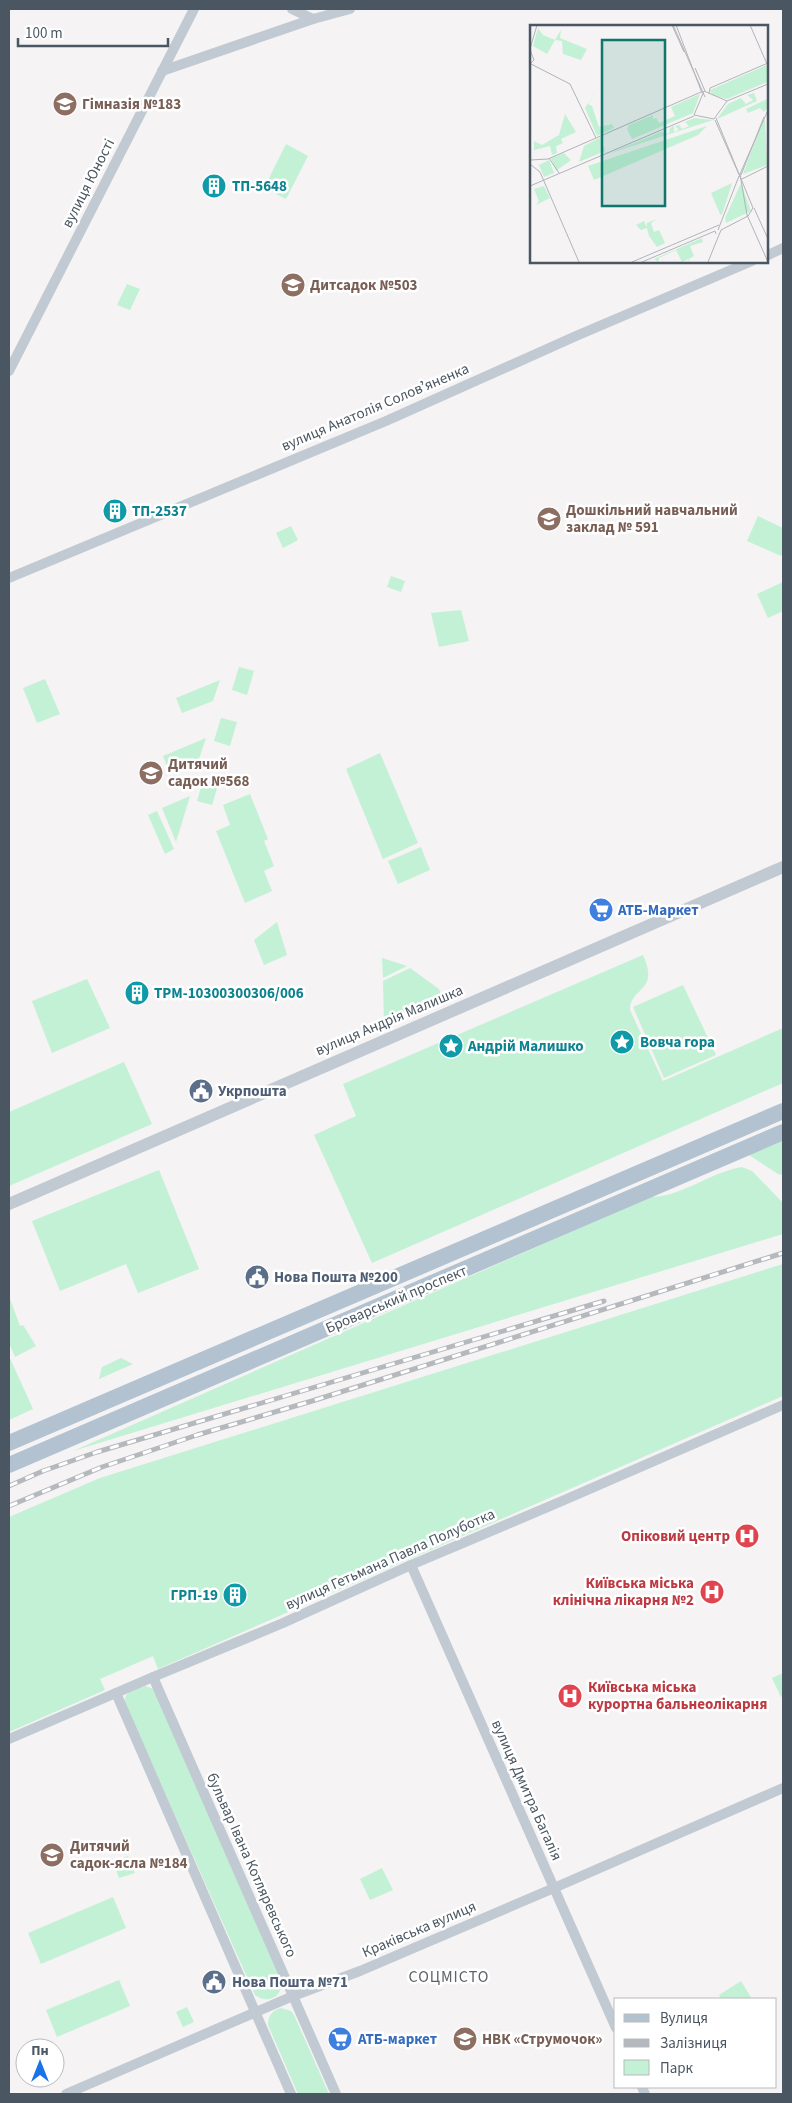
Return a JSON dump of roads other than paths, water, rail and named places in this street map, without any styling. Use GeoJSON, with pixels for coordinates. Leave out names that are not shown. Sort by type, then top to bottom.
{"type":"FeatureCollection","features":[{"type":"Feature","properties":{"kind":"main road","name":"Броварський проспект"},"geometry":{"type":"LineString","coordinates":[[9,1443],[783,1111]]}},
{"type":"Feature","properties":{"kind":"main road","name":"Броварський проспект"},"geometry":{"type":"LineString","coordinates":[[9,1465],[783,1132]]}},
{"type":"Feature","properties":{"kind":"street","name":"вулиця Юності"},"geometry":{"type":"LineString","coordinates":[[9,371],[194,9]]}},
{"type":"Feature","properties":{"kind":"street"},"geometry":{"type":"LineString","coordinates":[[292,9],[313,19]]}},
{"type":"Feature","properties":{"kind":"street"},"geometry":{"type":"LineString","coordinates":[[162,71],[313,19],[350,9]]}},
{"type":"Feature","properties":{"kind":"street"},"geometry":{"type":"LineString","coordinates":[[767,256],[783,248]]}},
{"type":"Feature","properties":{"kind":"street","name":"вулиця Анатолія Соловʼяненка"},"geometry":{"type":"LineString","coordinates":[[9,578],[386,421],[576,336],[750,262]]}},
{"type":"Feature","properties":{"kind":"street","name":"вулиця Андрія Малишка"},"geometry":{"type":"LineString","coordinates":[[9,1204],[783,867]]}},
{"type":"Feature","properties":{"kind":"street","name":"вулиця Гетьмана Павла Полуботка"},"geometry":{"type":"LineString","coordinates":[[9,1739],[283,1623],[411,1565],[783,1404]]}},
{"type":"Feature","properties":{"kind":"street","name":"вулиця Дмитра Багалія"},"geometry":{"type":"LineString","coordinates":[[411,1565],[614,2023]]}},
{"type":"Feature","properties":{"kind":"street","name":"бульвар Івана Котляревського"},"geometry":{"type":"LineString","coordinates":[[153,1677],[336,2094]]}},
{"type":"Feature","properties":{"kind":"street"},"geometry":{"type":"LineString","coordinates":[[116,1694],[292,2094]]}},
{"type":"Feature","properties":{"kind":"street","name":"Краківська вулиця"},"geometry":{"type":"LineString","coordinates":[[66,2094],[293,1996],[360,1971],[783,1788]]}},
{"type":"Feature","properties":{"kind":"railway"},"geometry":{"type":"LineString","coordinates":[[9,1506],[102,1467],[197,1435],[312,1401],[783,1253]]}},
{"type":"Feature","properties":{"kind":"railway"},"geometry":{"type":"LineString","coordinates":[[9,1486],[43,1471],[97,1452],[604,1301]]}},
{"type":"Feature","properties":{"kind":"place","name":"Гімназія №183"},"geometry":{"type":"Point","coordinates":[65,104]}},
{"type":"Feature","properties":{"kind":"place","name":"ТП-5648"},"geometry":{"type":"Point","coordinates":[214,186]}},
{"type":"Feature","properties":{"kind":"place","name":"Дитсадок №503"},"geometry":{"type":"Point","coordinates":[293,285]}},
{"type":"Feature","properties":{"kind":"place","name":"ТП-2537"},"geometry":{"type":"Point","coordinates":[115,511]}},
{"type":"Feature","properties":{"kind":"place","name":"Дошкільний навчальний заклад № 591"},"geometry":{"type":"Point","coordinates":[549,519]}},
{"type":"Feature","properties":{"kind":"place","name":"Дитячий садок №568"},"geometry":{"type":"Point","coordinates":[151,773]}},
{"type":"Feature","properties":{"kind":"place","name":"АТБ-Маркет"},"geometry":{"type":"Point","coordinates":[601,910]}},
{"type":"Feature","properties":{"kind":"place","name":"ТРМ-10300300306/006"},"geometry":{"type":"Point","coordinates":[137,993]}},
{"type":"Feature","properties":{"kind":"place","name":"Вовча гора"},"geometry":{"type":"Point","coordinates":[622,1042]}},
{"type":"Feature","properties":{"kind":"place","name":"Андрій Малишко"},"geometry":{"type":"Point","coordinates":[451,1046]}},
{"type":"Feature","properties":{"kind":"place","name":"Укрпошта"},"geometry":{"type":"Point","coordinates":[201,1091]}},
{"type":"Feature","properties":{"kind":"place","name":"Нова Пошта №200"},"geometry":{"type":"Point","coordinates":[257,1277]}},
{"type":"Feature","properties":{"kind":"place","name":"Опіковий центр"},"geometry":{"type":"Point","coordinates":[747,1536]}},
{"type":"Feature","properties":{"kind":"place","name":"Київська міська клінічна лікарня №2"},"geometry":{"type":"Point","coordinates":[712,1592]}},
{"type":"Feature","properties":{"kind":"place","name":"ГРП-19"},"geometry":{"type":"Point","coordinates":[235,1595]}},
{"type":"Feature","properties":{"kind":"place","name":"Київська міська курортна бальнеолікарня"},"geometry":{"type":"Point","coordinates":[570,1696]}},
{"type":"Feature","properties":{"kind":"place","name":"Дитячий садок-ясла №184"},"geometry":{"type":"Point","coordinates":[52,1855]}},
{"type":"Feature","properties":{"kind":"place","name":"Нова Пошта №71"},"geometry":{"type":"Point","coordinates":[214,1982]}},
{"type":"Feature","properties":{"kind":"place","name":"АТБ-маркет"},"geometry":{"type":"Point","coordinates":[340,2039]}},
{"type":"Feature","properties":{"kind":"place","name":"НВК «Струмочок»"},"geometry":{"type":"Point","coordinates":[465,2039]}},
{"type":"Feature","properties":{"kind":"district","name":"СОЦМІСТО"},"geometry":{"type":"Point","coordinates":[449,1976]}}]}
